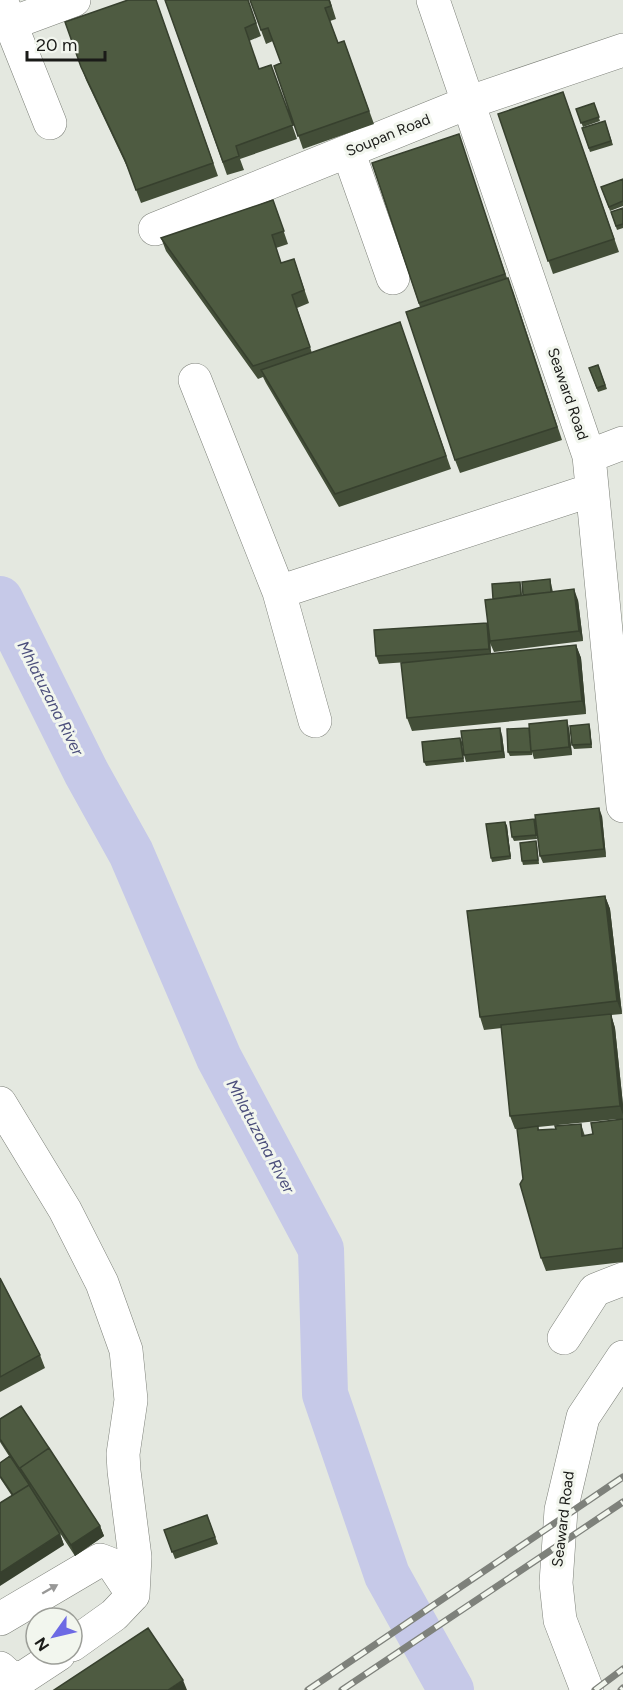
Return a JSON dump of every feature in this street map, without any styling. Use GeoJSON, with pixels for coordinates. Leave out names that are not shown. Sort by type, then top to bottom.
{"type":"FeatureCollection","features":[{"type":"Feature","properties":{"kind":"street"},"geometry":{"type":"LineString","coordinates":[[50,123],[6,11],[74,0]]}},
{"type":"Feature","properties":{"kind":"street","name":"Seaward Road"},"geometry":{"type":"LineString","coordinates":[[433,0],[589,456],[623,806]]}},
{"type":"Feature","properties":{"kind":"street","name":"Soupan Road"},"geometry":{"type":"LineString","coordinates":[[155,229],[467,103],[623,50]]}},
{"type":"Feature","properties":{"kind":"street"},"geometry":{"type":"LineString","coordinates":[[348,151],[393,278]]}},
{"type":"Feature","properties":{"kind":"street"},"geometry":{"type":"LineString","coordinates":[[195,380],[279,591],[315,721]]}},
{"type":"Feature","properties":{"kind":"street"},"geometry":{"type":"LineString","coordinates":[[589,456],[623,443]]}},
{"type":"Feature","properties":{"kind":"street"},"geometry":{"type":"LineString","coordinates":[[279,591],[592,490]]}},
{"type":"Feature","properties":{"kind":"street"},"geometry":{"type":"LineString","coordinates":[[0,1103],[65,1210],[102,1283],[126,1350],[131,1400],[124,1462],[135,1557],[133,1595],[114,1615],[84,1636]]}},
{"type":"Feature","properties":{"kind":"street"},"geometry":{"type":"LineString","coordinates":[[564,1338],[595,1290],[623,1279]]}},
{"type":"Feature","properties":{"kind":"street","name":"Seaward Road"},"geometry":{"type":"LineString","coordinates":[[587,1690],[560,1620],[556,1584],[561,1510],[583,1418],[623,1357]]}},
{"type":"Feature","properties":{"kind":"street"},"geometry":{"type":"LineString","coordinates":[[0,1619],[100,1560],[113,1565],[133,1595]]}},
{"type":"Feature","properties":{"kind":"street"},"geometry":{"type":"LineString","coordinates":[[0,1668],[11,1678],[24,1677],[41,1666]]}},
{"type":"Feature","properties":{"kind":"building"},"geometry":{"type":"Polygon","coordinates":[[[128,0],[156,0],[213,163],[136,190],[125,160],[81,67],[65,22],[128,0]]]}},
{"type":"Feature","properties":{"kind":"building"},"geometry":{"type":"Polygon","coordinates":[[[165,0],[248,0],[256,23],[245,28],[259,69],[271,65],[293,125],[236,146],[239,156],[223,162],[165,0]]]}},
{"type":"Feature","properties":{"kind":"building"},"geometry":{"type":"Polygon","coordinates":[[[250,0],[329,0],[331,6],[325,8],[338,43],[344,41],[369,111],[298,136],[274,66],[281,63],[268,28],[261,30],[250,0]]]}},
{"type":"Feature","properties":{"kind":"building"},"geometry":{"type":"Polygon","coordinates":[[[563,92],[614,239],[548,261],[498,114],[563,92]]]}},
{"type":"Feature","properties":{"kind":"building"},"geometry":{"type":"Polygon","coordinates":[[[594,103],[599,117],[581,123],[576,109],[594,103]]]}},
{"type":"Feature","properties":{"kind":"building"},"geometry":{"type":"Polygon","coordinates":[[[605,121],[611,141],[589,148],[582,128],[605,121]]]}},
{"type":"Feature","properties":{"kind":"building"},"geometry":{"type":"Polygon","coordinates":[[[459,134],[505,274],[419,303],[372,163],[459,134]]]}},
{"type":"Feature","properties":{"kind":"building"},"geometry":{"type":"Polygon","coordinates":[[[623,179],[623,201],[609,207],[601,187],[623,179]]]}},
{"type":"Feature","properties":{"kind":"building"},"geometry":{"type":"Polygon","coordinates":[[[273,200],[284,231],[272,235],[281,263],[294,259],[304,290],[292,295],[310,347],[253,366],[161,238],[273,200]]]}},
{"type":"Feature","properties":{"kind":"building"},"geometry":{"type":"Polygon","coordinates":[[[623,208],[623,224],[616,226],[611,212],[623,208]]]}},
{"type":"Feature","properties":{"kind":"building"},"geometry":{"type":"Polygon","coordinates":[[[508,278],[557,427],[455,460],[406,312],[508,278]]]}},
{"type":"Feature","properties":{"kind":"building"},"geometry":{"type":"Polygon","coordinates":[[[400,322],[446,456],[335,494],[261,370],[400,322]]]}},
{"type":"Feature","properties":{"kind":"building"},"geometry":{"type":"Polygon","coordinates":[[[598,365],[605,385],[597,388],[589,368],[598,365]]]}},
{"type":"Feature","properties":{"kind":"building"},"geometry":{"type":"Polygon","coordinates":[[[550,579],[551,592],[523,595],[522,582],[550,579]]]}},
{"type":"Feature","properties":{"kind":"building"},"geometry":{"type":"Polygon","coordinates":[[[520,582],[521,595],[493,599],[492,584],[520,582]]]}},
{"type":"Feature","properties":{"kind":"building"},"geometry":{"type":"Polygon","coordinates":[[[574,589],[579,631],[490,641],[485,600],[574,589]]]}},
{"type":"Feature","properties":{"kind":"building"},"geometry":{"type":"Polygon","coordinates":[[[487,623],[489,649],[376,656],[374,630],[487,623]]]}},
{"type":"Feature","properties":{"kind":"building"},"geometry":{"type":"Polygon","coordinates":[[[576,645],[582,701],[407,718],[401,663],[576,645]]]}},
{"type":"Feature","properties":{"kind":"building"},"geometry":{"type":"Polygon","coordinates":[[[567,720],[569,747],[531,751],[529,724],[567,720]]]}},
{"type":"Feature","properties":{"kind":"building"},"geometry":{"type":"Polygon","coordinates":[[[589,724],[591,744],[572,745],[570,726],[589,724]]]}},
{"type":"Feature","properties":{"kind":"building"},"geometry":{"type":"Polygon","coordinates":[[[500,728],[502,751],[464,755],[461,731],[500,728]]]}},
{"type":"Feature","properties":{"kind":"building"},"geometry":{"type":"Polygon","coordinates":[[[529,728],[531,752],[508,752],[507,729],[529,728]]]}},
{"type":"Feature","properties":{"kind":"building"},"geometry":{"type":"Polygon","coordinates":[[[460,738],[463,758],[424,762],[422,742],[460,738]]]}},
{"type":"Feature","properties":{"kind":"building"},"geometry":{"type":"Polygon","coordinates":[[[599,808],[604,849],[540,856],[535,815],[599,808]]]}},
{"type":"Feature","properties":{"kind":"building"},"geometry":{"type":"Polygon","coordinates":[[[534,819],[536,835],[512,837],[510,822],[534,819]]]}},
{"type":"Feature","properties":{"kind":"building"},"geometry":{"type":"Polygon","coordinates":[[[505,822],[510,856],[491,858],[486,824],[505,822]]]}},
{"type":"Feature","properties":{"kind":"building"},"geometry":{"type":"Polygon","coordinates":[[[536,841],[538,860],[522,861],[520,843],[536,841]]]}},
{"type":"Feature","properties":{"kind":"building"},"geometry":{"type":"Polygon","coordinates":[[[605,896],[617,1001],[480,1017],[467,911],[605,896]]]}},
{"type":"Feature","properties":{"kind":"building"},"geometry":{"type":"Polygon","coordinates":[[[611,1014],[620,1106],[510,1116],[501,1025],[611,1014]]]}},
{"type":"Feature","properties":{"kind":"building"},"geometry":{"type":"Polygon","coordinates":[[[623,1119],[623,1248],[541,1258],[520,1184],[523,1179],[517,1129],[538,1126],[538,1130],[556,1129],[555,1126],[581,1124],[582,1136],[593,1134],[591,1123],[623,1119]]]}},
{"type":"Feature","properties":{"kind":"building"},"geometry":{"type":"Polygon","coordinates":[[[0,1278],[40,1355],[0,1377],[0,1278]]]}},
{"type":"Feature","properties":{"kind":"building"},"geometry":{"type":"Polygon","coordinates":[[[21,1406],[49,1448],[20,1468],[21,1471],[0,1439],[0,1419],[21,1406]]]}},
{"type":"Feature","properties":{"kind":"building"},"geometry":{"type":"Polygon","coordinates":[[[49,1448],[100,1526],[71,1545],[20,1468],[49,1448]]]}},
{"type":"Feature","properties":{"kind":"building"},"geometry":{"type":"Polygon","coordinates":[[[10,1456],[30,1486],[13,1495],[0,1476],[0,1463],[10,1456]]]}},
{"type":"Feature","properties":{"kind":"building"},"geometry":{"type":"Polygon","coordinates":[[[29,1485],[60,1534],[0,1573],[0,1503],[29,1485]]]}},
{"type":"Feature","properties":{"kind":"building"},"geometry":{"type":"Polygon","coordinates":[[[207,1515],[215,1537],[172,1552],[164,1530],[207,1515]]]}},
{"type":"Feature","properties":{"kind":"building"},"geometry":{"type":"Polygon","coordinates":[[[148,1628],[183,1680],[168,1690],[54,1690],[148,1628]]]}},
{"type":"Feature","properties":{"kind":"waterway","name":"Mhlatuzana River"},"geometry":{"type":"LineString","coordinates":[[0,599],[86,772],[131,853],[219,1058],[321,1249],[325,1394],[387,1575],[451,1690]]}},
{"type":"Feature","properties":{"kind":"railway"},"geometry":{"type":"LineString","coordinates":[[308,1690],[623,1477]]}},
{"type":"Feature","properties":{"kind":"railway"},"geometry":{"type":"LineString","coordinates":[[342,1690],[623,1502]]}},
{"type":"Feature","properties":{"kind":"railway"},"geometry":{"type":"LineString","coordinates":[[595,1690],[623,1669]]}}]}
